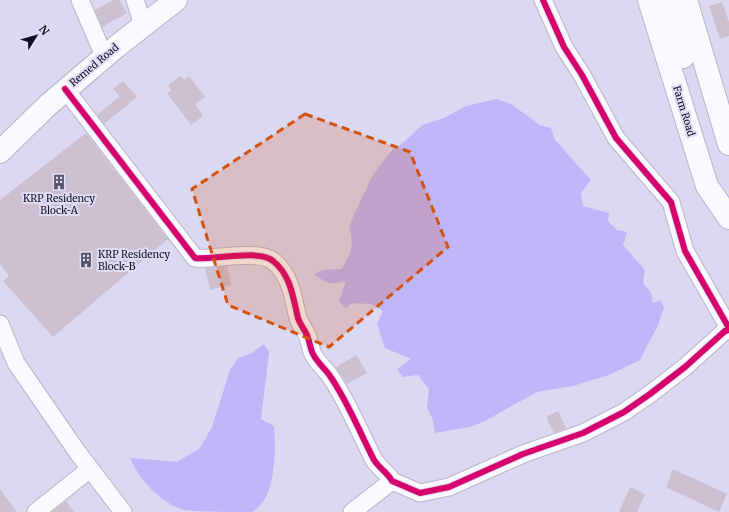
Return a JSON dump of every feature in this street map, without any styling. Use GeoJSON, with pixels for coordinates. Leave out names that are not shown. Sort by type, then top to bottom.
{"type":"FeatureCollection","features":[{"type":"Feature","properties":{"kind":"street"},"geometry":{"type":"LineString","coordinates":[[80,0],[104,56]]}},
{"type":"Feature","properties":{"kind":"street"},"geometry":{"type":"LineString","coordinates":[[135,0],[143,25]]}},
{"type":"Feature","properties":{"kind":"street","name":"Remed Road"},"geometry":{"type":"LineString","coordinates":[[1,149],[65,89],[104,56],[176,0]]}},
{"type":"Feature","properties":{"kind":"street"},"geometry":{"type":"LineString","coordinates":[[65,89],[195,258],[205,259],[229,256],[262,257],[273,260],[289,283],[295,298],[299,319],[307,335],[313,353],[331,377],[358,425],[375,462],[389,475],[392,481],[420,493],[450,487],[524,454],[582,433],[630,408],[684,367],[729,329],[685,251],[671,202],[643,172],[616,138],[582,75],[564,47],[543,0]]}},
{"type":"Feature","properties":{"kind":"street","name":"Farm Road"},"geometry":{"type":"LineString","coordinates":[[649,0],[707,186],[729,218]]}},
{"type":"Feature","properties":{"kind":"street"},"geometry":{"type":"LineString","coordinates":[[666,0],[729,212]]}},
{"type":"Feature","properties":{"kind":"street"},"geometry":{"type":"LineString","coordinates":[[686,0],[729,144]]}},
{"type":"Feature","properties":{"kind":"street"},"geometry":{"type":"LineString","coordinates":[[0,324],[16,363],[90,469],[123,512]]}},
{"type":"Feature","properties":{"kind":"street"},"geometry":{"type":"LineString","coordinates":[[36,512],[90,469]]}},
{"type":"Feature","properties":{"kind":"street"},"geometry":{"type":"LineString","coordinates":[[352,512],[392,481]]}},
{"type":"Feature","properties":{"kind":"highlighted area"},"geometry":{"type":"Polygon","coordinates":[[[305,114],[410,152],[448,247],[329,347],[228,305],[192,189],[305,114]]]}},
{"type":"Feature","properties":{"kind":"shaded area"},"geometry":{"type":"Polygon","coordinates":[[[496,99],[511,104],[540,125],[551,128],[555,140],[591,180],[581,193],[583,206],[609,213],[608,221],[617,230],[627,232],[623,245],[645,270],[643,283],[651,293],[653,303],[660,300],[664,307],[658,325],[640,360],[609,375],[573,386],[537,392],[483,422],[470,427],[435,433],[433,420],[427,408],[429,389],[418,375],[403,377],[397,369],[411,359],[385,348],[377,324],[383,311],[371,304],[351,303],[346,309],[339,301],[346,281],[329,283],[314,274],[323,270],[341,269],[345,264],[350,254],[352,244],[349,226],[372,176],[392,150],[403,143],[422,125],[444,118],[466,106],[496,99]]]}},
{"type":"Feature","properties":{"kind":"shaded area"},"geometry":{"type":"Polygon","coordinates":[[[264,344],[269,352],[261,419],[274,426],[275,448],[273,474],[266,497],[260,506],[252,512],[209,512],[184,510],[175,507],[152,490],[139,474],[130,458],[177,462],[200,448],[212,427],[230,370],[238,358],[252,353],[264,344]]]}},
{"type":"Feature","properties":{"kind":"building"},"geometry":{"type":"Polygon","coordinates":[[[113,0],[119,0],[127,13],[102,27],[95,10],[113,0]]]}},
{"type":"Feature","properties":{"kind":"building"},"geometry":{"type":"Polygon","coordinates":[[[722,2],[729,22],[729,36],[720,39],[709,6],[722,2]]]}},
{"type":"Feature","properties":{"kind":"building"},"geometry":{"type":"Polygon","coordinates":[[[181,76],[184,80],[189,76],[205,97],[195,104],[203,116],[191,125],[167,93],[171,90],[168,85],[181,76]]]}},
{"type":"Feature","properties":{"kind":"building"},"geometry":{"type":"Polygon","coordinates":[[[123,81],[137,97],[104,124],[97,115],[120,96],[113,89],[123,81]]]}},
{"type":"Feature","properties":{"kind":"building"},"geometry":{"type":"Polygon","coordinates":[[[86,133],[168,239],[53,337],[3,281],[9,276],[0,264],[0,200],[86,133]]]}},
{"type":"Feature","properties":{"kind":"building"},"geometry":{"type":"Polygon","coordinates":[[[227,266],[231,285],[210,290],[205,268],[227,266]]]}},
{"type":"Feature","properties":{"kind":"building"},"geometry":{"type":"Polygon","coordinates":[[[356,355],[367,373],[347,384],[336,367],[356,355]]]}},
{"type":"Feature","properties":{"kind":"building"},"geometry":{"type":"Polygon","coordinates":[[[558,411],[566,428],[554,433],[546,417],[558,411]]]}},
{"type":"Feature","properties":{"kind":"building"},"geometry":{"type":"Polygon","coordinates":[[[673,469],[727,494],[719,512],[666,487],[673,469]]]}},
{"type":"Feature","properties":{"kind":"building"},"geometry":{"type":"Polygon","coordinates":[[[630,487],[645,494],[637,512],[619,512],[630,487]]]}},
{"type":"Feature","properties":{"kind":"building"},"geometry":{"type":"Polygon","coordinates":[[[0,489],[17,512],[0,512],[0,489]]]}},
{"type":"Feature","properties":{"kind":"building"},"geometry":{"type":"Polygon","coordinates":[[[66,501],[74,512],[52,512],[66,501]]]}},
{"type":"Feature","properties":{"kind":"cycle path"},"geometry":{"type":"LineString","coordinates":[[543,0],[564,47],[582,75],[616,138],[671,202],[685,251],[729,328]]}},
{"type":"Feature","properties":{"kind":"cycle path"},"geometry":{"type":"LineString","coordinates":[[65,89],[195,258],[247,255],[258,256],[273,261],[279,267],[288,280],[298,318],[307,335],[312,352],[318,362],[328,373],[342,396],[374,460],[392,481],[420,493],[449,487],[523,454],[583,433],[624,412],[685,367],[725,331],[729,330]]}},
{"type":"Feature","properties":{"kind":"place","name":"KRP Residency Block-A"},"geometry":{"type":"Point","coordinates":[59,182]}},
{"type":"Feature","properties":{"kind":"place","name":"KRP Residency Block-B"},"geometry":{"type":"Point","coordinates":[86,260]}}]}
